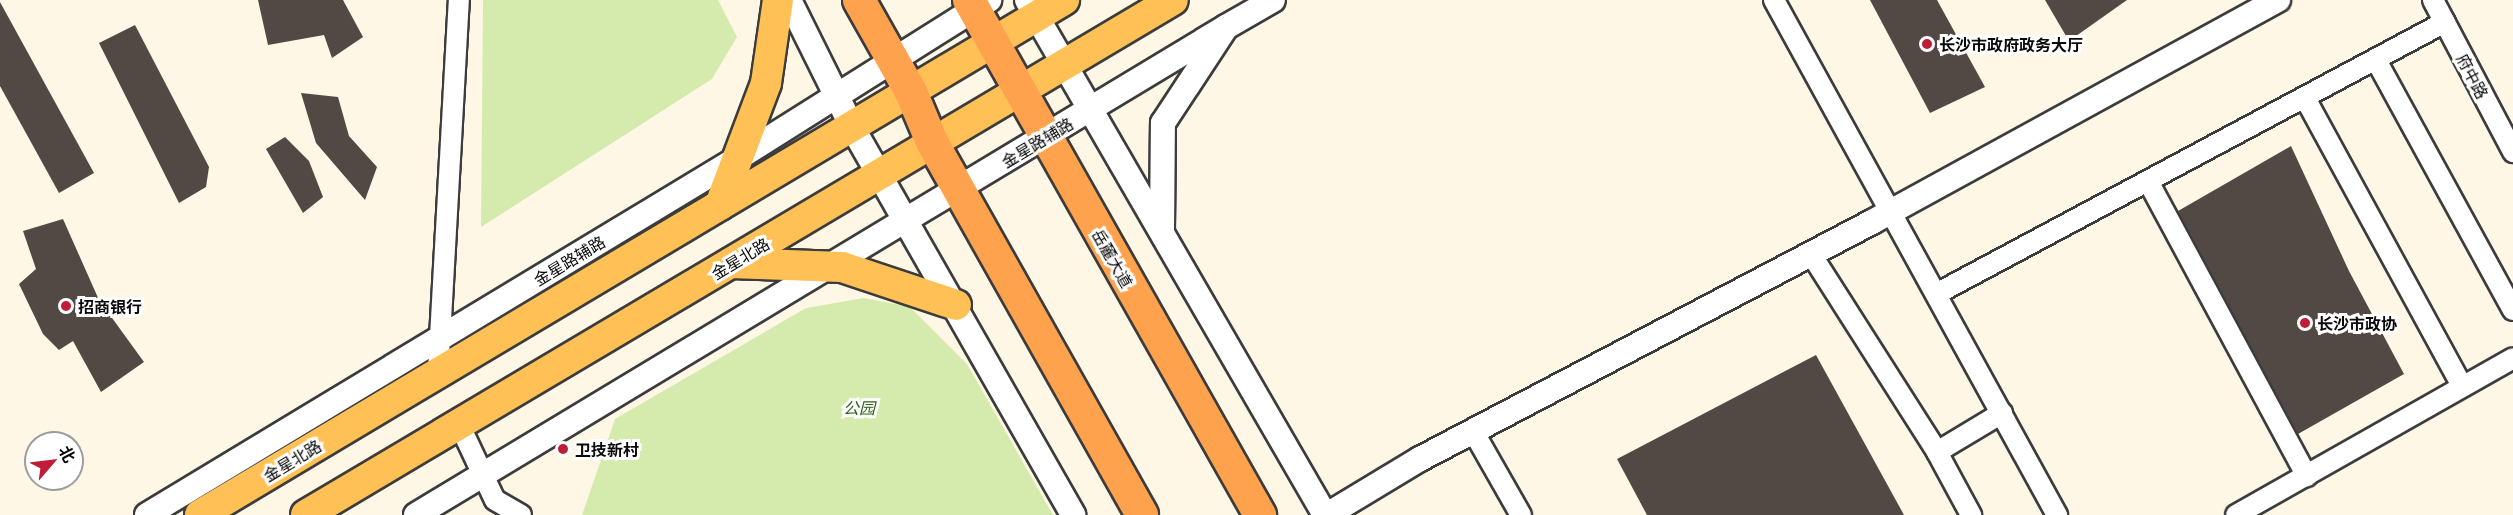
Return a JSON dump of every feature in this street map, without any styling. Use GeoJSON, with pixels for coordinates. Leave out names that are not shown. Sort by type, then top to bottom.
{"type":"FeatureCollection","features":[{"type":"Feature","properties":{"kind":"highway"},"geometry":{"type":"LineString","coordinates":[[859,0],[911,92],[932,142],[1142,515]]}},
{"type":"Feature","properties":{"kind":"highway","name":"岳麓大道"},"geometry":{"type":"LineString","coordinates":[[977,3],[992,41],[1018,91],[1260,515]]}},
{"type":"Feature","properties":{"kind":"main road"},"geometry":{"type":"LineString","coordinates":[[720,205],[766,83],[778,0]]}},
{"type":"Feature","properties":{"kind":"main road","name":"金星北路"},"geometry":{"type":"LineString","coordinates":[[200,515],[911,92],[992,41],[1032,8],[1064,0]]}},
{"type":"Feature","properties":{"kind":"main road","name":"金星北路"},"geometry":{"type":"LineString","coordinates":[[306,515],[882,174],[1064,62],[1173,0]]}},
{"type":"Feature","properties":{"kind":"main road"},"geometry":{"type":"LineString","coordinates":[[731,263],[842,267],[956,305]]}},
{"type":"Feature","properties":{"kind":"street"},"geometry":{"type":"LineString","coordinates":[[438,373],[459,0]]}},
{"type":"Feature","properties":{"kind":"street"},"geometry":{"type":"LineString","coordinates":[[789,0],[852,127],[882,174],[1073,515]]}},
{"type":"Feature","properties":{"kind":"street","name":"金星路辅路"},"geometry":{"type":"LineString","coordinates":[[416,515],[1273,0]]}},
{"type":"Feature","properties":{"kind":"street"},"geometry":{"type":"LineString","coordinates":[[1774,0],[2057,515]]}},
{"type":"Feature","properties":{"kind":"street"},"geometry":{"type":"LineString","coordinates":[[1032,8],[1326,515],[1473,431],[1890,212],[2278,0]]}},
{"type":"Feature","properties":{"kind":"street","name":"府中路"},"geometry":{"type":"LineString","coordinates":[[2433,0],[2513,152]]}},
{"type":"Feature","properties":{"kind":"street","name":"金星路辅路"},"geometry":{"type":"LineString","coordinates":[[147,515],[738,158],[977,3]]}},
{"type":"Feature","properties":{"kind":"street"},"geometry":{"type":"LineString","coordinates":[[1935,294],[2149,183],[2445,22]]}},
{"type":"Feature","properties":{"kind":"street"},"geometry":{"type":"LineString","coordinates":[[1162,233],[1163,123],[1226,27]]}},
{"type":"Feature","properties":{"kind":"street"},"geometry":{"type":"LineString","coordinates":[[2376,60],[2513,310]]}},
{"type":"Feature","properties":{"kind":"street"},"geometry":{"type":"LineString","coordinates":[[2305,98],[2462,386]]}},
{"type":"Feature","properties":{"kind":"street"},"geometry":{"type":"LineString","coordinates":[[2149,183],[2307,476]]}},
{"type":"Feature","properties":{"kind":"street"},"geometry":{"type":"LineString","coordinates":[[1811,254],[1937,452],[1971,515]]}},
{"type":"Feature","properties":{"kind":"street"},"geometry":{"type":"LineString","coordinates":[[2236,515],[2513,358]]}},
{"type":"Feature","properties":{"kind":"street"},"geometry":{"type":"LineString","coordinates":[[1937,452],[2002,413]]}},
{"type":"Feature","properties":{"kind":"street"},"geometry":{"type":"LineString","coordinates":[[459,424],[495,500],[521,515]]}},
{"type":"Feature","properties":{"kind":"street"},"geometry":{"type":"LineString","coordinates":[[1473,431],[1521,515]]}},
{"type":"Feature","properties":{"kind":"green space"},"geometry":{"type":"Polygon","coordinates":[[[483,0],[718,0],[737,37],[712,79],[481,227],[483,0]]]}},
{"type":"Feature","properties":{"kind":"green space","name":"公园"},"geometry":{"type":"Polygon","coordinates":[[[864,298],[910,307],[967,364],[1053,515],[582,515],[615,419],[806,308],[864,298]]]}},
{"type":"Feature","properties":{"kind":"building"},"geometry":{"type":"Polygon","coordinates":[[[258,0],[343,0],[363,37],[332,58],[324,35],[268,45],[258,0]]]}},
{"type":"Feature","properties":{"kind":"building","name":"长沙市政府政务大厅"},"geometry":{"type":"Polygon","coordinates":[[[1870,0],[1937,0],[1985,87],[1930,113],[1870,0]]]}},
{"type":"Feature","properties":{"kind":"building","name":"长沙市政府政务大厅"},"geometry":{"type":"Polygon","coordinates":[[[2045,0],[2127,0],[2069,41],[2045,0]]]}},
{"type":"Feature","properties":{"kind":"building"},"geometry":{"type":"Polygon","coordinates":[[[0,2],[94,173],[59,193],[0,86],[0,2]]]}},
{"type":"Feature","properties":{"kind":"building"},"geometry":{"type":"Polygon","coordinates":[[[135,25],[209,167],[206,187],[179,203],[99,43],[135,25]]]}},
{"type":"Feature","properties":{"kind":"building"},"geometry":{"type":"Polygon","coordinates":[[[301,93],[338,97],[349,136],[377,167],[365,200],[316,143],[301,93]]]}},
{"type":"Feature","properties":{"kind":"building"},"geometry":{"type":"Polygon","coordinates":[[[285,137],[309,161],[323,197],[303,213],[266,149],[285,137]]]}},
{"type":"Feature","properties":{"kind":"building","name":"长沙市政协"},"geometry":{"type":"Polygon","coordinates":[[[2291,146],[2349,271],[2404,374],[2298,434],[2178,211],[2291,146]]]}},
{"type":"Feature","properties":{"kind":"building","name":"招商银行"},"geometry":{"type":"Polygon","coordinates":[[[63,219],[99,300],[144,362],[101,392],[73,341],[59,350],[43,334],[19,284],[36,269],[23,231],[63,219]]]}},
{"type":"Feature","properties":{"kind":"building"},"geometry":{"type":"Polygon","coordinates":[[[1816,355],[1904,515],[1647,515],[1617,459],[1816,355]]]}},
{"type":"Feature","properties":{"kind":"place","name":"长沙市政府政务大厅"},"geometry":{"type":"Point","coordinates":[1927,44]}},
{"type":"Feature","properties":{"kind":"place","name":"招商银行"},"geometry":{"type":"Point","coordinates":[66,306]}},
{"type":"Feature","properties":{"kind":"place","name":"长沙市政协"},"geometry":{"type":"Point","coordinates":[2305,323]}},
{"type":"Feature","properties":{"kind":"place","name":"卫技新村"},"geometry":{"type":"Point","coordinates":[563,449]}}]}
